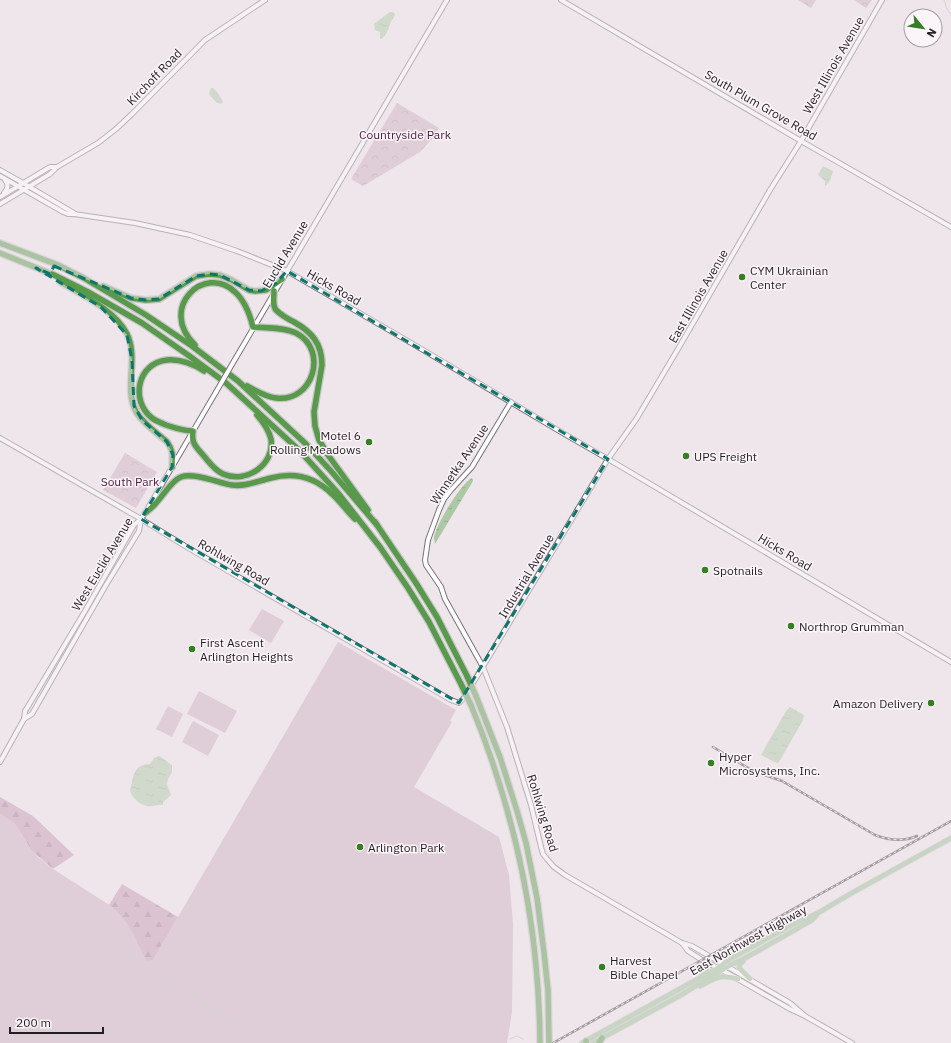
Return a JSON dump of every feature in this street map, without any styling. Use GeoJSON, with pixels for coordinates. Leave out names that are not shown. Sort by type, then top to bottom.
{"type":"FeatureCollection","features":[{"type":"Feature","properties":{"kind":"highway"},"geometry":{"type":"LineString","coordinates":[[0,243],[58,266],[131,298],[146,300],[159,299],[196,276],[208,274],[220,275],[249,290],[257,292],[266,290],[282,279]]}},
{"type":"Feature","properties":{"kind":"highway"},"geometry":{"type":"LineString","coordinates":[[0,253],[54,275],[88,292],[142,323],[226,383],[313,464],[338,493],[380,547],[429,622],[462,686],[482,733],[497,776],[517,847],[527,894],[536,965],[540,1017],[540,1043]]}},
{"type":"Feature","properties":{"kind":"highway"},"geometry":{"type":"LineString","coordinates":[[36,268],[101,307],[114,317],[125,331],[131,350],[132,360],[132,402],[142,420],[170,446],[172,451],[172,467]]}},
{"type":"Feature","properties":{"kind":"highway"},"geometry":{"type":"LineString","coordinates":[[84,278],[146,315],[192,346],[238,381],[306,444],[331,470],[377,524]]}},
{"type":"Feature","properties":{"kind":"highway"},"geometry":{"type":"LineString","coordinates":[[210,359],[192,342],[181,322],[182,305],[188,295],[197,287],[208,283],[218,283],[228,286],[236,292],[252,320],[253,327],[288,330],[296,333],[303,338],[313,354],[314,363],[312,376],[302,391],[292,397],[281,399],[266,396],[238,381]]}},
{"type":"Feature","properties":{"kind":"highway"},"geometry":{"type":"LineString","coordinates":[[274,291],[273,304],[276,310],[305,329],[313,337],[319,348],[322,365],[314,412],[315,426],[319,440],[328,456],[367,508],[437,617],[467,676],[500,757],[526,843],[536,898],[542,934],[548,990],[549,1043]]}},
{"type":"Feature","properties":{"kind":"highway"},"geometry":{"type":"LineString","coordinates":[[226,383],[194,365],[177,360],[166,360],[156,363],[142,376],[139,396],[142,406],[152,418],[180,429],[193,431],[192,441],[194,446],[212,467],[229,476],[241,477],[250,475],[259,469],[266,461],[271,442],[264,425],[235,391]]}},
{"type":"Feature","properties":{"kind":"highway"},"geometry":{"type":"LineString","coordinates":[[145,513],[175,481],[181,477],[193,476],[238,485],[280,476],[294,475],[313,481],[332,494],[380,547]]}},
{"type":"Feature","properties":{"kind":"main road","name":"Kirchoff Road"},"geometry":{"type":"LineString","coordinates":[[0,204],[50,174],[57,167],[98,143],[110,134],[132,114],[205,40],[265,0]]}},
{"type":"Feature","properties":{"kind":"main road","name":"Euclid Avenue"},"geometry":{"type":"LineString","coordinates":[[141,519],[274,291],[287,272],[447,0]]}},
{"type":"Feature","properties":{"kind":"main road","name":"South Plum Grove Road"},"geometry":{"type":"LineString","coordinates":[[561,0],[951,227]]}},
{"type":"Feature","properties":{"kind":"main road","name":"West Illinois Avenue"},"geometry":{"type":"LineString","coordinates":[[801,141],[882,0]]}},
{"type":"Feature","properties":{"kind":"main road","name":"East Illinois Avenue"},"geometry":{"type":"LineString","coordinates":[[608,459],[639,414],[770,190],[801,141]]}},
{"type":"Feature","properties":{"kind":"main road","name":"Kirchoff Road"},"geometry":{"type":"LineString","coordinates":[[0,197],[50,167],[57,167]]}},
{"type":"Feature","properties":{"kind":"main road"},"geometry":{"type":"LineString","coordinates":[[0,170],[74,214]]}},
{"type":"Feature","properties":{"kind":"main road"},"geometry":{"type":"LineString","coordinates":[[2,177],[63,212],[74,214]]}},
{"type":"Feature","properties":{"kind":"main road"},"geometry":{"type":"LineString","coordinates":[[0,197],[8,188],[8,185],[2,177]]}},
{"type":"Feature","properties":{"kind":"main road"},"geometry":{"type":"LineString","coordinates":[[41,193],[38,187],[42,179]]}},
{"type":"Feature","properties":{"kind":"main road","name":"Hicks Road"},"geometry":{"type":"LineString","coordinates":[[74,214],[135,223],[190,235],[237,251],[287,272],[511,402],[951,662]]}},
{"type":"Feature","properties":{"kind":"main road","name":"Winnetka Avenue"},"geometry":{"type":"LineString","coordinates":[[483,667],[445,599],[441,587],[426,565],[425,560],[428,540],[444,499],[472,467],[511,402]]}},
{"type":"Feature","properties":{"kind":"main road","name":"Rohlwing Road"},"geometry":{"type":"LineString","coordinates":[[0,438],[451,700],[459,703]]}},
{"type":"Feature","properties":{"kind":"main road","name":"Industrial Avenue"},"geometry":{"type":"LineString","coordinates":[[459,703],[464,698],[483,667],[608,459]]}},
{"type":"Feature","properties":{"kind":"main road","name":"West Euclid Avenue"},"geometry":{"type":"LineString","coordinates":[[0,762],[24,719],[32,714],[69,648],[139,531],[141,519]]}},
{"type":"Feature","properties":{"kind":"main road","name":"Rohlwing Road"},"geometry":{"type":"LineString","coordinates":[[483,667],[507,727],[531,805],[541,847],[546,859],[554,867],[566,875],[682,943],[692,946],[723,967]]}},
{"type":"Feature","properties":{"kind":"main road","name":"East Northwest Highway"},"geometry":{"type":"LineString","coordinates":[[593,1043],[600,1041],[642,1015],[681,995],[723,967],[730,959],[790,926],[818,913],[951,838]]}},
{"type":"Feature","properties":{"kind":"main road","name":"East Northwest Highway"},"geometry":{"type":"LineString","coordinates":[[584,1042],[696,980],[747,957],[812,920],[818,913]]}},
{"type":"Feature","properties":{"kind":"main road","name":"Rohlwing Road"},"geometry":{"type":"LineString","coordinates":[[682,943],[688,950],[705,961],[723,967]]}},
{"type":"Feature","properties":{"kind":"main road"},"geometry":{"type":"LineString","coordinates":[[747,957],[740,964],[739,968],[750,980]]}},
{"type":"Feature","properties":{"kind":"main road"},"geometry":{"type":"LineString","coordinates":[[696,980],[706,971],[707,966],[705,961]]}},
{"type":"Feature","properties":{"kind":"main road"},"geometry":{"type":"LineString","coordinates":[[723,967],[738,979],[852,1043]]}},
{"type":"Feature","properties":{"kind":"main road"},"geometry":{"type":"LineString","coordinates":[[723,967],[750,980],[790,1003],[805,1016]]}},
{"type":"Feature","properties":{"kind":"main road"},"geometry":{"type":"LineString","coordinates":[[681,995],[686,994],[718,977],[729,976],[738,979]]}},
{"type":"Feature","properties":{"kind":"highlighted area"},"geometry":{"type":"Polygon","coordinates":[[[54,266],[131,298],[146,300],[159,299],[196,276],[209,274],[220,275],[249,290],[261,291],[275,284],[287,271],[608,459],[459,703],[141,519],[172,467],[173,455],[167,442],[142,420],[134,406],[132,360],[127,335],[101,307],[36,268],[50,274],[54,266]]]}},
{"type":"Feature","properties":{"kind":"green space"},"geometry":{"type":"Polygon","coordinates":[[[798,0],[816,0],[811,8],[798,0]]]}},
{"type":"Feature","properties":{"kind":"green space"},"geometry":{"type":"Polygon","coordinates":[[[854,0],[872,0],[866,8],[854,0]]]}},
{"type":"Feature","properties":{"kind":"green space","name":"Countryside Park"},"geometry":{"type":"Polygon","coordinates":[[[397,103],[439,128],[432,139],[420,152],[363,186],[351,179],[397,103]]]}},
{"type":"Feature","properties":{"kind":"green space","name":"South Park"},"geometry":{"type":"Polygon","coordinates":[[[125,453],[157,472],[136,508],[103,490],[125,453]]]}},
{"type":"Feature","properties":{"kind":"green space"},"geometry":{"type":"Polygon","coordinates":[[[262,609],[284,621],[271,643],[249,630],[262,609]]]}},
{"type":"Feature","properties":{"kind":"green space","name":"Arlington Park"},"geometry":{"type":"Polygon","coordinates":[[[338,642],[456,710],[450,721],[452,722],[414,787],[499,837],[509,875],[513,924],[512,1012],[507,1043],[0,1043],[0,814],[15,824],[32,851],[40,859],[120,913],[131,928],[146,959],[150,961],[153,960],[338,642]]]}},
{"type":"Feature","properties":{"kind":"green space"},"geometry":{"type":"Polygon","coordinates":[[[199,691],[237,711],[225,733],[187,714],[199,691]]]}},
{"type":"Feature","properties":{"kind":"green space"},"geometry":{"type":"Polygon","coordinates":[[[168,706],[183,714],[172,737],[156,729],[168,706]]]}},
{"type":"Feature","properties":{"kind":"green space"},"geometry":{"type":"Polygon","coordinates":[[[193,721],[219,735],[208,756],[182,742],[193,721]]]}},
{"type":"Feature","properties":{"kind":"green space"},"geometry":{"type":"Polygon","coordinates":[[[0,797],[33,816],[74,855],[53,869],[32,851],[15,824],[0,814],[0,797]]]}},
{"type":"Feature","properties":{"kind":"green space"},"geometry":{"type":"Polygon","coordinates":[[[122,884],[178,917],[153,960],[146,960],[135,937],[126,923],[116,910],[109,905],[122,884]]]}},
{"type":"Feature","properties":{"kind":"water"},"geometry":{"type":"Polygon","coordinates":[[[390,12],[393,12],[395,15],[386,34],[381,39],[380,32],[375,30],[374,24],[390,12]]]}},
{"type":"Feature","properties":{"kind":"water"},"geometry":{"type":"Polygon","coordinates":[[[211,88],[214,89],[220,97],[223,102],[221,104],[216,102],[209,94],[211,88]]]}},
{"type":"Feature","properties":{"kind":"water"},"geometry":{"type":"Polygon","coordinates":[[[823,166],[833,171],[830,181],[825,186],[825,181],[818,175],[823,166]]]}},
{"type":"Feature","properties":{"kind":"water"},"geometry":{"type":"Polygon","coordinates":[[[472,478],[473,481],[435,544],[434,538],[444,515],[462,487],[472,478]]]}},
{"type":"Feature","properties":{"kind":"water"},"geometry":{"type":"Polygon","coordinates":[[[790,707],[804,715],[803,720],[777,763],[761,755],[786,711],[790,707]]]}},
{"type":"Feature","properties":{"kind":"water"},"geometry":{"type":"Polygon","coordinates":[[[159,756],[172,766],[172,772],[167,784],[171,795],[163,802],[163,805],[148,806],[140,803],[134,798],[130,788],[137,769],[150,764],[154,758],[159,756]]]}},
{"type":"Feature","properties":{"kind":"waterway"},"geometry":{"type":"LineString","coordinates":[[944,0],[947,9],[951,14]]}},
{"type":"Feature","properties":{"kind":"waterway"},"geometry":{"type":"LineString","coordinates":[[0,826],[12,839]]}},
{"type":"Feature","properties":{"kind":"waterway"},"geometry":{"type":"LineString","coordinates":[[51,879],[109,929],[138,967]]}},
{"type":"Feature","properties":{"kind":"waterway"},"geometry":{"type":"LineString","coordinates":[[160,978],[231,1020],[237,1031]]}},
{"type":"Feature","properties":{"kind":"waterway"},"geometry":{"type":"LineString","coordinates":[[510,1039],[517,1036],[523,1039]]}},
{"type":"Feature","properties":{"kind":"railway"},"geometry":{"type":"LineString","coordinates":[[713,747],[753,771],[782,781],[875,835],[896,840],[917,836]]}},
{"type":"Feature","properties":{"kind":"railway"},"geometry":{"type":"LineString","coordinates":[[553,1043],[951,821]]}},
{"type":"Feature","properties":{"kind":"place","name":"CYM Ukrainian Center"},"geometry":{"type":"Point","coordinates":[742,277]}},
{"type":"Feature","properties":{"kind":"place","name":"Motel 6 Rolling Meadows"},"geometry":{"type":"Point","coordinates":[369,442]}},
{"type":"Feature","properties":{"kind":"place","name":"UPS Freight"},"geometry":{"type":"Point","coordinates":[686,456]}},
{"type":"Feature","properties":{"kind":"place","name":"Spotnails"},"geometry":{"type":"Point","coordinates":[705,570]}},
{"type":"Feature","properties":{"kind":"place","name":"Northrop Grumman"},"geometry":{"type":"Point","coordinates":[791,626]}},
{"type":"Feature","properties":{"kind":"place","name":"First Ascent Arlington Heights"},"geometry":{"type":"Point","coordinates":[192,649]}},
{"type":"Feature","properties":{"kind":"place","name":"Amazon Delivery"},"geometry":{"type":"Point","coordinates":[931,703]}},
{"type":"Feature","properties":{"kind":"place","name":"Hyper Microsystems, Inc."},"geometry":{"type":"Point","coordinates":[711,763]}},
{"type":"Feature","properties":{"kind":"place","name":"Arlington Park"},"geometry":{"type":"Point","coordinates":[360,847]}},
{"type":"Feature","properties":{"kind":"place","name":"Harvest Bible Chapel"},"geometry":{"type":"Point","coordinates":[602,967]}}]}
